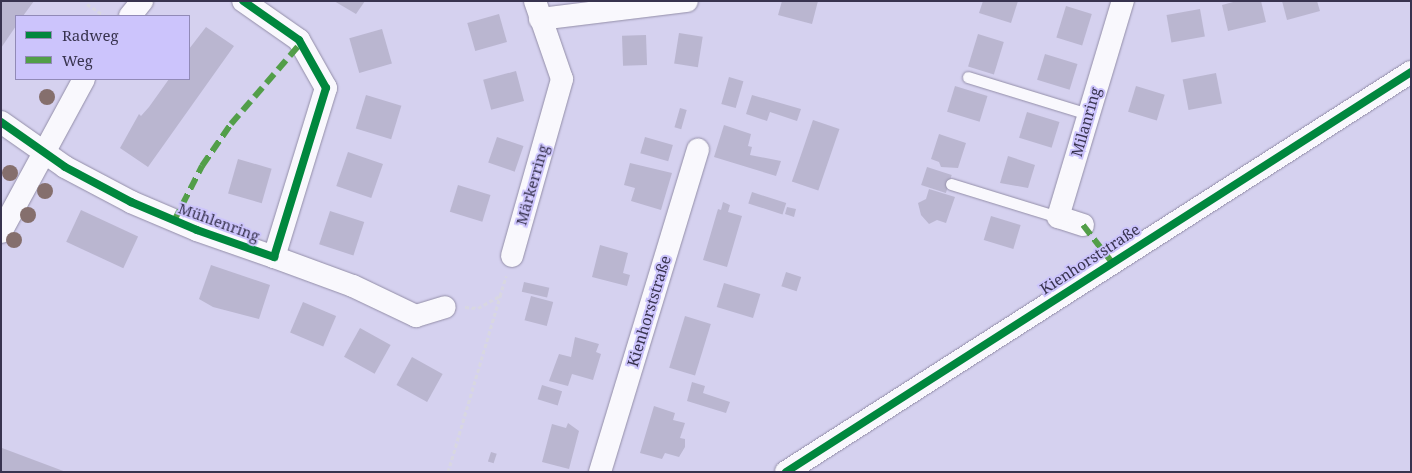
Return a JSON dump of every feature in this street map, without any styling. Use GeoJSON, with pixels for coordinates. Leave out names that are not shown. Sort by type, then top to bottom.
{"type":"FeatureCollection","features":[{"type":"Feature","properties":{"kind":"street"},"geometry":{"type":"LineString","coordinates":[[131,15],[142,1]]}},
{"type":"Feature","properties":{"kind":"street","name":"Mühlenring"},"geometry":{"type":"LineString","coordinates":[[243,1],[299,40],[326,88],[274,257]]}},
{"type":"Feature","properties":{"kind":"street","name":"Märkerring"},"geometry":{"type":"LineString","coordinates":[[512,256],[562,79],[538,10],[686,1]]}},
{"type":"Feature","properties":{"kind":"street","name":"Milanring"},"geometry":{"type":"LineString","coordinates":[[1058,217],[1122,1]]}},
{"type":"Feature","properties":{"kind":"street","name":"Kienhorststraße"},"geometry":{"type":"LineString","coordinates":[[786,472],[1411,72]]}},
{"type":"Feature","properties":{"kind":"street"},"geometry":{"type":"LineString","coordinates":[[1,232],[83,80]]}},
{"type":"Feature","properties":{"kind":"street","name":"Mühlenring"},"geometry":{"type":"LineString","coordinates":[[1,122],[43,154],[131,202],[197,230],[353,286],[416,316],[445,307]]}},
{"type":"Feature","properties":{"kind":"street","name":"Kienhorststraße"},"geometry":{"type":"LineString","coordinates":[[600,472],[698,150]]}},
{"type":"Feature","properties":{"kind":"street"},"geometry":{"type":"LineString","coordinates":[[1058,217],[1083,225]]}},
{"type":"Feature","properties":{"kind":"lane"},"geometry":{"type":"LineString","coordinates":[[968,77],[1088,114]]}},
{"type":"Feature","properties":{"kind":"lane"},"geometry":{"type":"LineString","coordinates":[[951,184],[1058,217]]}},
{"type":"Feature","properties":{"kind":"path"},"geometry":{"type":"LineString","coordinates":[[87,4],[104,15]]}},
{"type":"Feature","properties":{"kind":"path"},"geometry":{"type":"LineString","coordinates":[[448,472],[512,256]]}},
{"type":"Feature","properties":{"kind":"path"},"geometry":{"type":"LineString","coordinates":[[445,307],[478,308],[500,296]]}},
{"type":"Feature","properties":{"kind":"building"},"geometry":{"type":"Polygon","coordinates":[[[1,1],[34,1],[24,15],[15,15],[15,27],[1,48],[1,1]]]}},
{"type":"Feature","properties":{"kind":"building"},"geometry":{"type":"Polygon","coordinates":[[[334,1],[365,1],[356,14],[334,1]]]}},
{"type":"Feature","properties":{"kind":"building"},"geometry":{"type":"Polygon","coordinates":[[[782,1],[818,1],[812,24],[778,15],[782,1]]]}},
{"type":"Feature","properties":{"kind":"building"},"geometry":{"type":"Polygon","coordinates":[[[983,1],[1018,1],[1011,23],[979,13],[983,1]]]}},
{"type":"Feature","properties":{"kind":"building"},"geometry":{"type":"Polygon","coordinates":[[[1237,1],[1261,1],[1266,22],[1228,31],[1222,5],[1237,1]]]}},
{"type":"Feature","properties":{"kind":"building"},"geometry":{"type":"Polygon","coordinates":[[[1282,1],[1317,1],[1320,11],[1287,20],[1282,1]]]}},
{"type":"Feature","properties":{"kind":"building"},"geometry":{"type":"Polygon","coordinates":[[[1066,6],[1092,14],[1082,45],[1056,38],[1066,6]]]}},
{"type":"Feature","properties":{"kind":"building"},"geometry":{"type":"Polygon","coordinates":[[[1200,9],[1205,37],[1171,42],[1167,15],[1200,9]]]}},
{"type":"Feature","properties":{"kind":"building"},"geometry":{"type":"Polygon","coordinates":[[[499,14],[507,42],[475,51],[467,23],[499,14]]]}},
{"type":"Feature","properties":{"kind":"building"},"geometry":{"type":"Polygon","coordinates":[[[206,27],[234,46],[148,167],[120,148],[139,114],[141,116],[149,107],[168,80],[190,80],[190,48],[206,27]]]}},
{"type":"Feature","properties":{"kind":"building"},"geometry":{"type":"Polygon","coordinates":[[[382,29],[392,64],[359,73],[349,38],[382,29]]]}},
{"type":"Feature","properties":{"kind":"building"},"geometry":{"type":"Polygon","coordinates":[[[679,33],[703,37],[698,67],[674,64],[679,33]]]}},
{"type":"Feature","properties":{"kind":"building"},"geometry":{"type":"Polygon","coordinates":[[[978,34],[1004,42],[994,74],[968,67],[978,34]]]}},
{"type":"Feature","properties":{"kind":"building"},"geometry":{"type":"Polygon","coordinates":[[[646,35],[647,65],[623,66],[622,36],[646,35]]]}},
{"type":"Feature","properties":{"kind":"building"},"geometry":{"type":"Polygon","coordinates":[[[1045,54],[1078,64],[1070,90],[1037,80],[1045,54]]]}},
{"type":"Feature","properties":{"kind":"building"},"geometry":{"type":"Polygon","coordinates":[[[516,71],[524,101],[491,110],[483,80],[516,71]]]}},
{"type":"Feature","properties":{"kind":"building"},"geometry":{"type":"Polygon","coordinates":[[[1216,73],[1222,103],[1189,110],[1183,79],[1216,73]]]}},
{"type":"Feature","properties":{"kind":"building"},"geometry":{"type":"Polygon","coordinates":[[[729,77],[743,81],[736,108],[721,104],[729,77]]]}},
{"type":"Feature","properties":{"kind":"building"},"geometry":{"type":"Polygon","coordinates":[[[955,86],[988,96],[980,122],[947,112],[955,86]]]}},
{"type":"Feature","properties":{"kind":"building"},"geometry":{"type":"Polygon","coordinates":[[[1136,86],[1165,95],[1157,121],[1128,112],[1136,86]]]}},
{"type":"Feature","properties":{"kind":"building"},"geometry":{"type":"Polygon","coordinates":[[[366,95],[401,106],[391,139],[356,128],[366,95]]]}},
{"type":"Feature","properties":{"kind":"building"},"geometry":{"type":"Polygon","coordinates":[[[752,95],[801,109],[797,121],[770,112],[767,121],[746,114],[752,95]]]}},
{"type":"Feature","properties":{"kind":"building"},"geometry":{"type":"Polygon","coordinates":[[[680,108],[687,110],[681,129],[674,127],[680,108]]]}},
{"type":"Feature","properties":{"kind":"building"},"geometry":{"type":"Polygon","coordinates":[[[1027,112],[1060,122],[1052,148],[1019,138],[1027,112]]]}},
{"type":"Feature","properties":{"kind":"building"},"geometry":{"type":"Polygon","coordinates":[[[813,120],[839,129],[818,191],[792,181],[813,120]]]}},
{"type":"Feature","properties":{"kind":"building"},"geometry":{"type":"Polygon","coordinates":[[[724,125],[751,134],[748,146],[752,147],[750,155],[781,161],[776,176],[714,157],[724,125]]]}},
{"type":"Feature","properties":{"kind":"building"},"geometry":{"type":"Polygon","coordinates":[[[939,134],[966,143],[958,168],[941,167],[939,162],[931,159],[939,134]]]}},
{"type":"Feature","properties":{"kind":"building"},"geometry":{"type":"Polygon","coordinates":[[[497,137],[523,146],[515,172],[488,163],[497,137]]]}},
{"type":"Feature","properties":{"kind":"building"},"geometry":{"type":"Polygon","coordinates":[[[645,137],[673,145],[668,161],[640,153],[645,137]]]}},
{"type":"Feature","properties":{"kind":"building"},"geometry":{"type":"Polygon","coordinates":[[[348,152],[383,164],[371,198],[336,186],[348,152]]]}},
{"type":"Feature","properties":{"kind":"building"},"geometry":{"type":"Polygon","coordinates":[[[1008,156],[1035,165],[1028,188],[1000,183],[1008,156]]]}},
{"type":"Feature","properties":{"kind":"building"},"geometry":{"type":"Polygon","coordinates":[[[238,159],[272,169],[262,203],[228,194],[238,159]]]}},
{"type":"Feature","properties":{"kind":"building"},"geometry":{"type":"Polygon","coordinates":[[[630,163],[672,173],[661,210],[631,201],[635,188],[624,185],[630,163]]]}},
{"type":"Feature","properties":{"kind":"building"},"geometry":{"type":"Polygon","coordinates":[[[927,167],[952,175],[946,193],[921,185],[927,167]]]}},
{"type":"Feature","properties":{"kind":"building"},"geometry":{"type":"Polygon","coordinates":[[[458,185],[491,195],[482,222],[450,212],[458,185]]]}},
{"type":"Feature","properties":{"kind":"building"},"geometry":{"type":"Polygon","coordinates":[[[929,189],[955,197],[946,223],[937,220],[929,224],[921,215],[918,203],[926,199],[929,189]]]}},
{"type":"Feature","properties":{"kind":"building"},"geometry":{"type":"Polygon","coordinates":[[[752,192],[786,203],[783,215],[748,203],[752,192]]]}},
{"type":"Feature","properties":{"kind":"building"},"geometry":{"type":"Polygon","coordinates":[[[723,202],[730,205],[728,212],[742,216],[727,267],[703,260],[718,209],[721,210],[723,202]]]}},
{"type":"Feature","properties":{"kind":"building"},"geometry":{"type":"Polygon","coordinates":[[[787,207],[796,209],[794,217],[785,214],[787,207]]]}},
{"type":"Feature","properties":{"kind":"building"},"geometry":{"type":"Polygon","coordinates":[[[81,210],[138,237],[123,268],[66,242],[81,210]]]}},
{"type":"Feature","properties":{"kind":"building"},"geometry":{"type":"Polygon","coordinates":[[[330,211],[364,222],[353,255],[319,244],[330,211]]]}},
{"type":"Feature","properties":{"kind":"building"},"geometry":{"type":"Polygon","coordinates":[[[991,216],[1021,225],[1013,249],[984,240],[991,216]]]}},
{"type":"Feature","properties":{"kind":"building"},"geometry":{"type":"Polygon","coordinates":[[[600,245],[628,253],[623,273],[630,275],[627,286],[592,277],[600,245]]]}},
{"type":"Feature","properties":{"kind":"building"},"geometry":{"type":"Polygon","coordinates":[[[211,265],[270,285],[259,319],[213,307],[199,299],[211,265]]]}},
{"type":"Feature","properties":{"kind":"building"},"geometry":{"type":"Polygon","coordinates":[[[786,272],[801,277],[797,291],[781,286],[786,272]]]}},
{"type":"Feature","properties":{"kind":"building"},"geometry":{"type":"Polygon","coordinates":[[[524,282],[549,288],[547,298],[522,292],[524,282]]]}},
{"type":"Feature","properties":{"kind":"building"},"geometry":{"type":"Polygon","coordinates":[[[724,283],[760,294],[753,318],[717,307],[724,283]]]}},
{"type":"Feature","properties":{"kind":"building"},"geometry":{"type":"Polygon","coordinates":[[[531,296],[553,302],[547,326],[525,320],[531,296]]]}},
{"type":"Feature","properties":{"kind":"building"},"geometry":{"type":"Polygon","coordinates":[[[303,302],[336,316],[323,346],[290,332],[303,302]]]}},
{"type":"Feature","properties":{"kind":"building"},"geometry":{"type":"Polygon","coordinates":[[[685,316],[711,324],[695,376],[669,368],[685,316]]]}},
{"type":"Feature","properties":{"kind":"building"},"geometry":{"type":"Polygon","coordinates":[[[360,328],[391,345],[375,374],[344,357],[360,328]]]}},
{"type":"Feature","properties":{"kind":"building"},"geometry":{"type":"Polygon","coordinates":[[[575,337],[599,344],[596,352],[601,354],[593,380],[572,374],[568,386],[549,381],[559,354],[571,357],[575,337]]]}},
{"type":"Feature","properties":{"kind":"building"},"geometry":{"type":"Polygon","coordinates":[[[412,357],[443,374],[427,402],[396,385],[412,357]]]}},
{"type":"Feature","properties":{"kind":"building"},"geometry":{"type":"Polygon","coordinates":[[[692,382],[705,386],[703,393],[730,402],[726,413],[687,401],[692,382]]]}},
{"type":"Feature","properties":{"kind":"building"},"geometry":{"type":"Polygon","coordinates":[[[542,385],[562,391],[558,405],[538,399],[542,385]]]}},
{"type":"Feature","properties":{"kind":"building"},"geometry":{"type":"Polygon","coordinates":[[[654,406],[675,413],[673,420],[685,423],[680,438],[685,439],[685,447],[679,457],[665,453],[662,459],[640,453],[654,406]]]}},
{"type":"Feature","properties":{"kind":"building"},"geometry":{"type":"Polygon","coordinates":[[[568,423],[579,431],[569,469],[542,462],[552,424],[566,428],[568,423]]]}},
{"type":"Feature","properties":{"kind":"building"},"geometry":{"type":"Polygon","coordinates":[[[2,448],[66,472],[1,472],[2,448]]]}},
{"type":"Feature","properties":{"kind":"building"},"geometry":{"type":"Polygon","coordinates":[[[491,452],[497,454],[494,463],[488,462],[491,452]]]}},
{"type":"Feature","properties":{"kind":"marked path"},"geometry":{"type":"LineString","coordinates":[[174,221],[202,166],[231,124],[301,43]]}},
{"type":"Feature","properties":{"kind":"marked path"},"geometry":{"type":"LineString","coordinates":[[1083,225],[1111,261]]}},
{"type":"Feature","properties":{"kind":"cycle path"},"geometry":{"type":"LineString","coordinates":[[1,122],[65,167],[131,202],[197,230],[274,257],[326,88],[299,40],[243,1]]}},
{"type":"Feature","properties":{"kind":"cycle path"},"geometry":{"type":"LineString","coordinates":[[786,472],[1411,72]]}}]}
